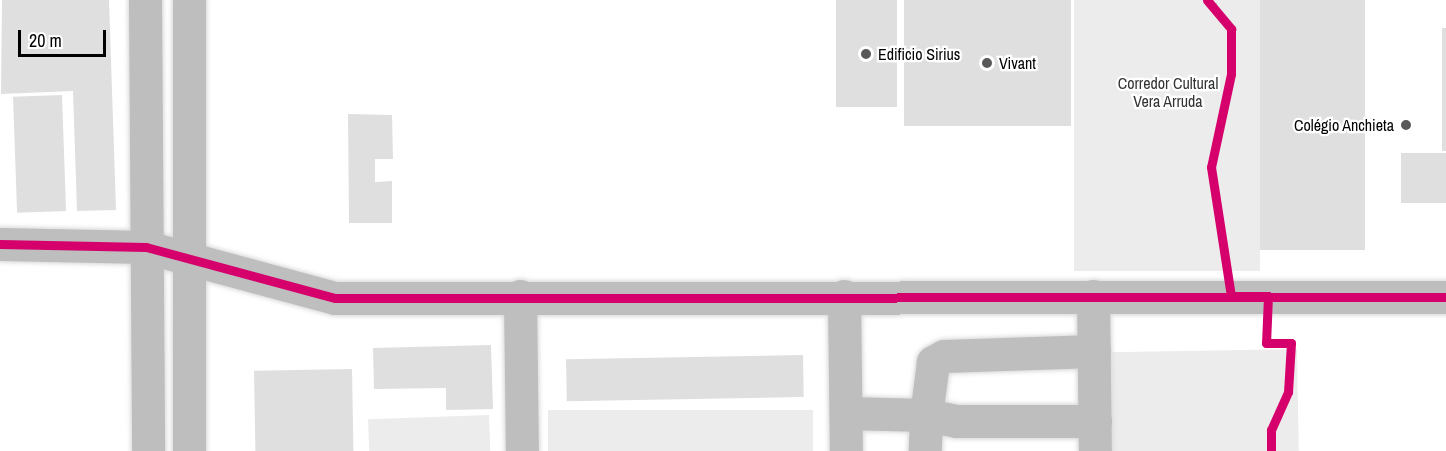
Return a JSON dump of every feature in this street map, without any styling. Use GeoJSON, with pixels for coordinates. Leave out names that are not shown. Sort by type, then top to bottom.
{"type":"FeatureCollection","features":[{"type":"Feature","properties":{"kind":"street"},"geometry":{"type":"LineString","coordinates":[[145,0],[148,451]]}},
{"type":"Feature","properties":{"kind":"street"},"geometry":{"type":"LineString","coordinates":[[189,0],[189,451]]}},
{"type":"Feature","properties":{"kind":"street"},"geometry":{"type":"LineString","coordinates":[[0,244],[146,247],[335,298],[520,296],[1446,297]]}},
{"type":"Feature","properties":{"kind":"street"},"geometry":{"type":"LineString","coordinates":[[520,296],[522,451]]}},
{"type":"Feature","properties":{"kind":"street"},"geometry":{"type":"LineString","coordinates":[[844,296],[846,451]]}},
{"type":"Feature","properties":{"kind":"street"},"geometry":{"type":"LineString","coordinates":[[846,413],[926,415],[956,421],[1095,436],[1093,296]]}},
{"type":"Feature","properties":{"kind":"street"},"geometry":{"type":"LineString","coordinates":[[925,451],[926,415],[933,362],[944,356],[1094,351]]}},
{"type":"Feature","properties":{"kind":"green space","name":"Corredor Cultural Vera Arruda"},"geometry":{"type":"Polygon","coordinates":[[[1074,0],[1260,0],[1260,271],[1074,271],[1074,0]]]}},
{"type":"Feature","properties":{"kind":"green space"},"geometry":{"type":"Polygon","coordinates":[[[1297,349],[1299,451],[1111,451],[1109,352],[1297,349]]]}},
{"type":"Feature","properties":{"kind":"green space"},"geometry":{"type":"Polygon","coordinates":[[[548,410],[813,410],[813,451],[548,451],[548,410]]]}},
{"type":"Feature","properties":{"kind":"green space"},"geometry":{"type":"Polygon","coordinates":[[[489,415],[490,451],[369,451],[368,419],[489,415]]]}},
{"type":"Feature","properties":{"kind":"building"},"geometry":{"type":"Polygon","coordinates":[[[2,0],[109,0],[116,210],[77,211],[73,91],[1,94],[2,0]]]}},
{"type":"Feature","properties":{"kind":"building","name":"Edificio Sirius"},"geometry":{"type":"Polygon","coordinates":[[[836,0],[897,0],[897,107],[836,107],[836,0]]]}},
{"type":"Feature","properties":{"kind":"building","name":"Vivant"},"geometry":{"type":"Polygon","coordinates":[[[904,0],[1071,0],[1071,126],[904,126],[904,0]]]}},
{"type":"Feature","properties":{"kind":"building"},"geometry":{"type":"Polygon","coordinates":[[[1260,0],[1365,0],[1365,250],[1260,250],[1260,0]]]}},
{"type":"Feature","properties":{"kind":"building"},"geometry":{"type":"Polygon","coordinates":[[[1442,28],[1446,28],[1446,151],[1442,151],[1442,28]]]}},
{"type":"Feature","properties":{"kind":"building"},"geometry":{"type":"Polygon","coordinates":[[[62,95],[66,211],[17,213],[13,97],[62,95]]]}},
{"type":"Feature","properties":{"kind":"building"},"geometry":{"type":"Polygon","coordinates":[[[348,114],[392,115],[393,159],[375,159],[375,182],[392,181],[392,223],[349,223],[348,114]]]}},
{"type":"Feature","properties":{"kind":"building"},"geometry":{"type":"Polygon","coordinates":[[[1401,153],[1446,153],[1446,203],[1401,203],[1401,153]]]}},
{"type":"Feature","properties":{"kind":"building"},"geometry":{"type":"Polygon","coordinates":[[[491,345],[493,409],[446,410],[446,388],[374,389],[373,348],[491,345]]]}},
{"type":"Feature","properties":{"kind":"building"},"geometry":{"type":"Polygon","coordinates":[[[803,355],[804,397],[567,401],[566,359],[803,355]]]}},
{"type":"Feature","properties":{"kind":"building"},"geometry":{"type":"Polygon","coordinates":[[[352,369],[353,451],[255,451],[254,371],[352,369]]]}},
{"type":"Feature","properties":{"kind":"cycle path"},"geometry":{"type":"LineString","coordinates":[[1207,0],[1231,29],[1231,74],[1211,167],[1231,296],[1268,296],[1266,343],[1291,343],[1288,392],[1271,430],[1271,451]]}},
{"type":"Feature","properties":{"kind":"cycle path"},"geometry":{"type":"LineString","coordinates":[[0,244],[146,247],[335,298],[1446,297]]}},
{"type":"Feature","properties":{"kind":"place","name":"Edificio Sirius"},"geometry":{"type":"Point","coordinates":[866,54]}},
{"type":"Feature","properties":{"kind":"place","name":"Vivant"},"geometry":{"type":"Point","coordinates":[987,63]}},
{"type":"Feature","properties":{"kind":"place","name":"Colégio Anchieta"},"geometry":{"type":"Point","coordinates":[1406,125]}}]}
